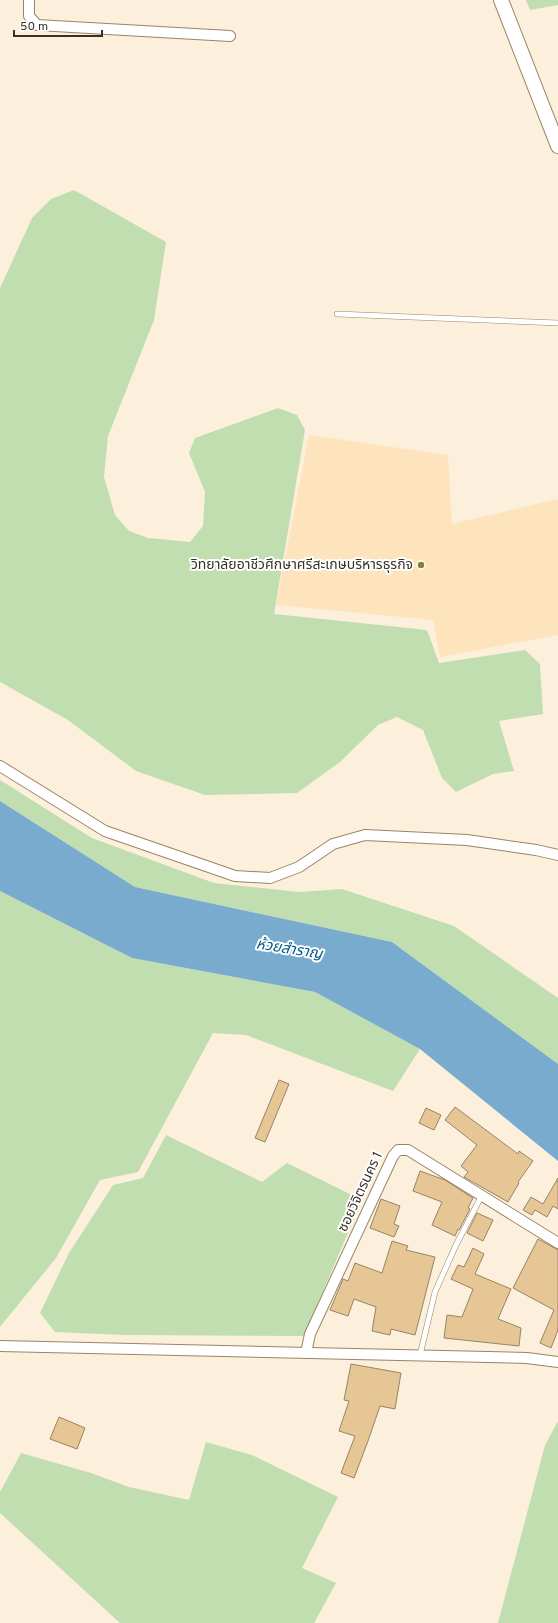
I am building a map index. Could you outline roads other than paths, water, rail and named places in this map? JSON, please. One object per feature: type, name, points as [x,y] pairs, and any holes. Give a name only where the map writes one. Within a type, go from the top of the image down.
[{"type":"street","points":[[30,0],[29,16],[37,25],[230,36]]},
{"type":"street","points":[[501,0],[558,146]]},
{"type":"street","points":[[0,766],[104,830],[235,876],[270,878],[299,867],[333,844],[366,835],[467,840],[536,850],[558,855]]},
{"type":"street","name":"ซอยวิจิตรนคร 1","points":[[306,1353],[310,1334],[393,1156],[398,1150],[408,1150],[558,1243]]},
{"type":"street","points":[[0,1346],[527,1358],[558,1362]]},
{"type":"lane","points":[[337,314],[558,324]]},
{"type":"lane","points":[[420,1355],[435,1292],[456,1245],[482,1195]]},
{"type":"water","name":"ห้วยสำราญ","points":[[0,801],[135,887],[392,942],[558,1064],[558,1161],[420,1049],[315,992],[132,958],[0,891]]},
{"type":"place","name":"วิทยาลัยอาชีวศึกษาศรีสะเกษบริหารธุรกิจ","points":[[421,565]]}]
